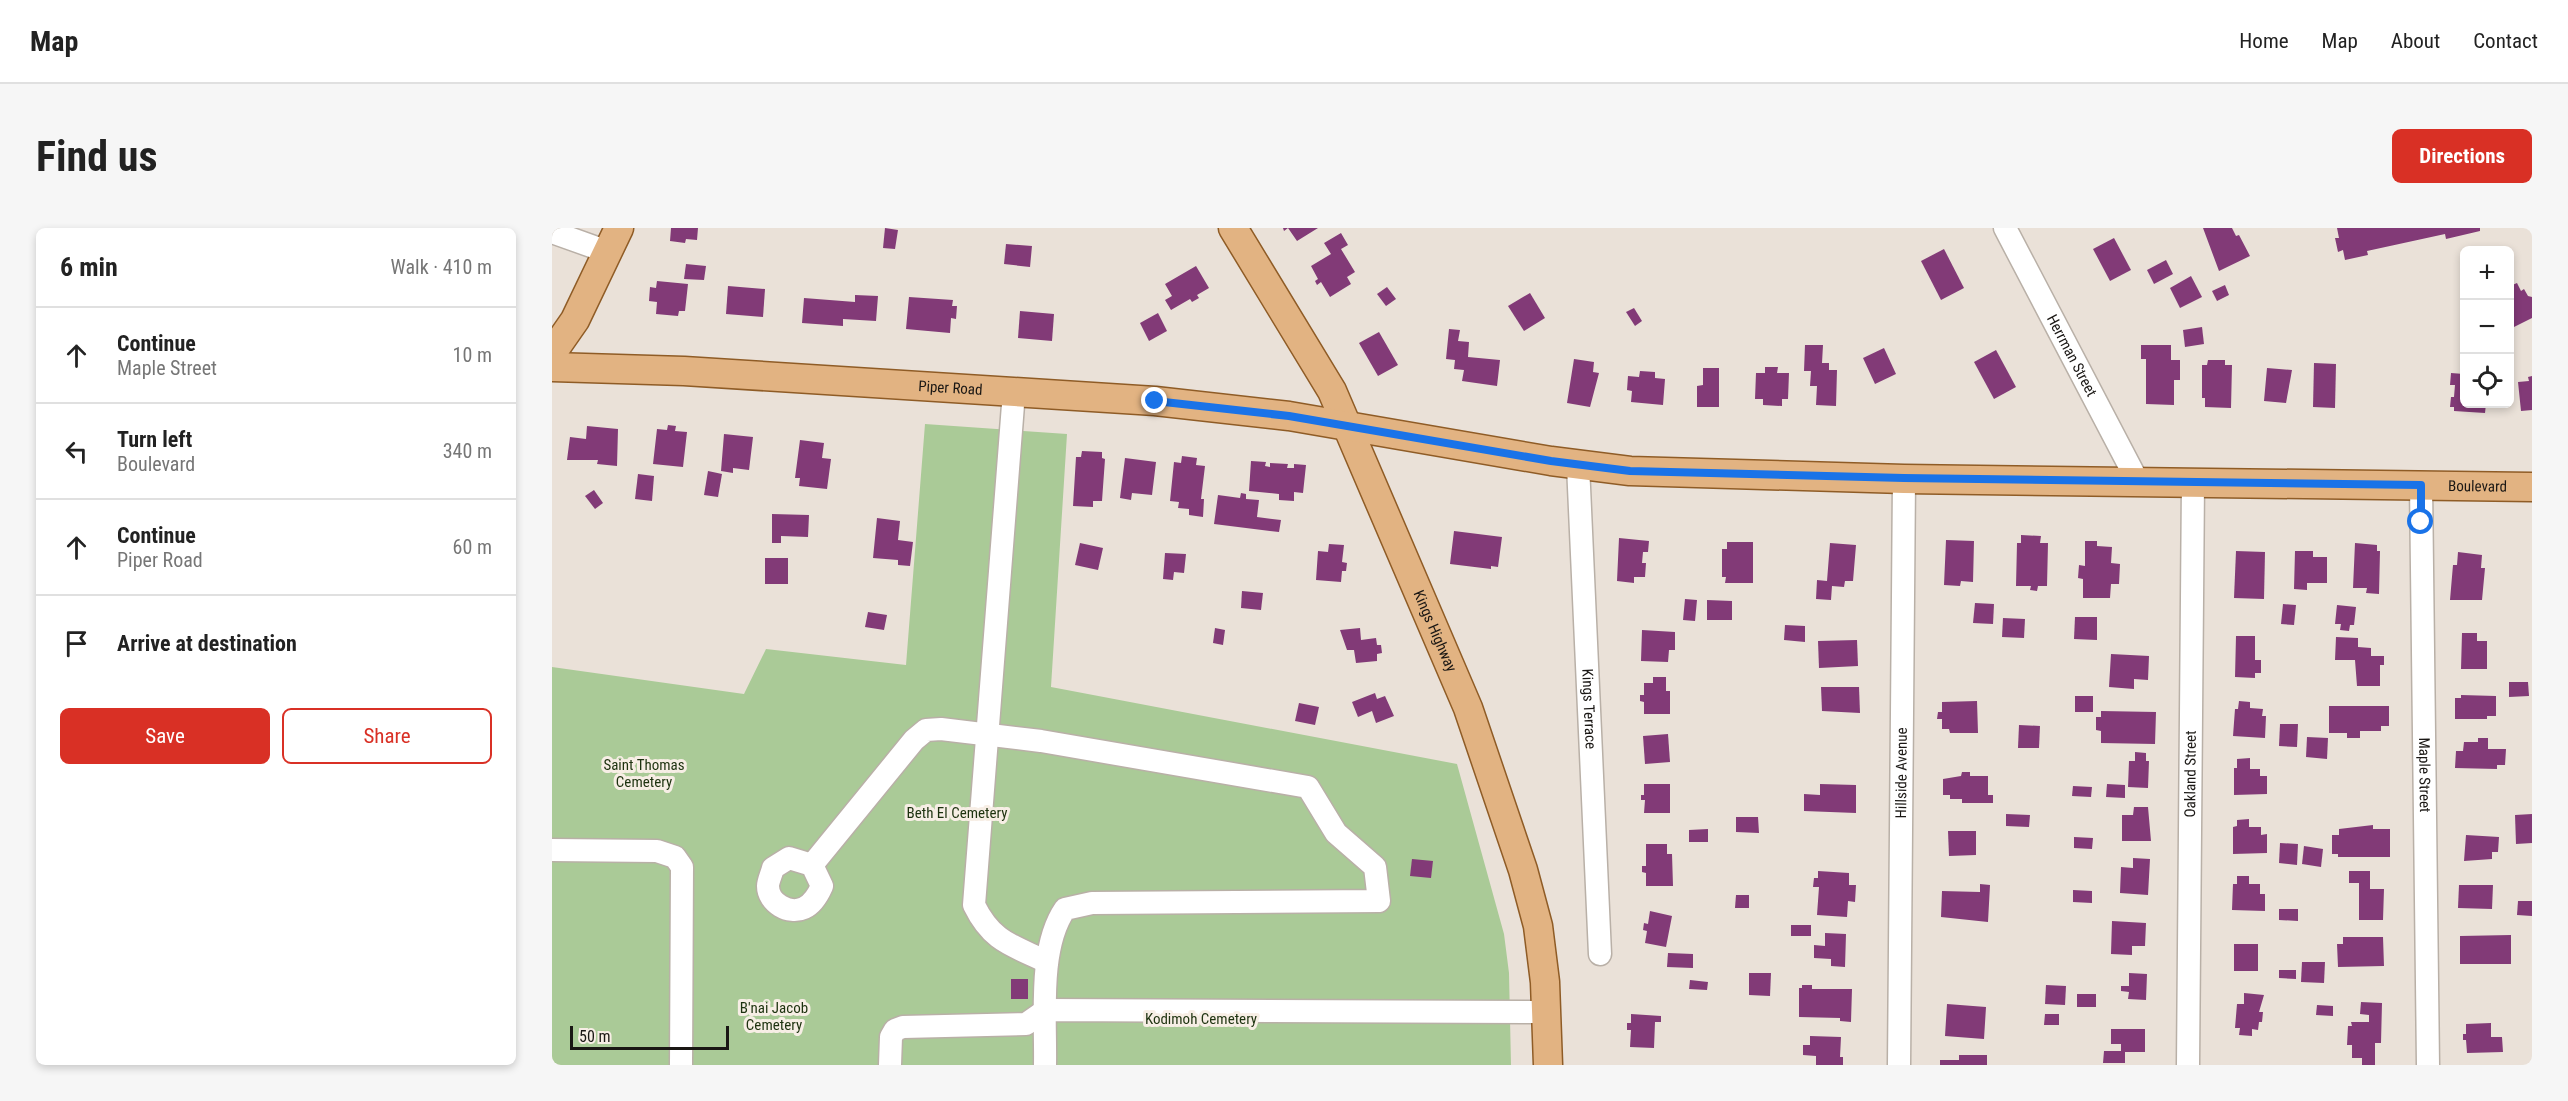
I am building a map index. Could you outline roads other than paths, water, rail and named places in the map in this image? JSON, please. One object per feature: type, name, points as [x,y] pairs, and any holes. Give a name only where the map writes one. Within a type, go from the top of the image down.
[{"type":"main road","name":"Kings Highway","points":[[1233,228],[1319,369],[1347,425],[1468,708],[1520,859],[1538,926],[1547,1012],[1548,1065]]},
{"type":"main road","points":[[552,353],[575,320],[614,240]]},
{"type":"main road","name":"Piper Road","points":[[552,367],[684,370],[1155,401],[1260,412],[1347,425]]},
{"type":"main road","name":"Boulevard","points":[[1347,425],[1578,465],[1677,473],[2532,487]]},
{"type":"street","name":"Herrman Street","points":[[2005,228],[2138,482]]},
{"type":"street","points":[[552,232],[614,240]]},
{"type":"street","points":[[1014,392],[1003,508],[989,734],[974,883],[974,905],[982,922],[996,937],[1047,962]]},
{"type":"street","name":"Kings Terrace","points":[[1578,465],[1600,954]]},
{"type":"street","name":"Hillside Avenue","points":[[1899,1065],[1904,478]]},
{"type":"street","name":"Oakland Street","points":[[2188,1065],[2193,482]]},
{"type":"street","name":"Maple Street","points":[[2421,485],[2428,1065]]},
{"type":"street","points":[[812,865],[914,740],[926,730],[989,734],[1308,787],[1335,833],[1375,867],[1379,901],[1092,903],[1065,909],[1055,923],[1047,962],[1045,1065]]},
{"type":"street","points":[[552,850],[657,851],[675,857],[682,867],[681,1065]]},
{"type":"street","points":[[890,1065],[891,1037],[895,1029],[903,1026],[1026,1024],[1046,1010],[1547,1012]]},
{"type":"park label","name":"Saint Thomas Cemetery","points":[[644,774]]},
{"type":"park label","name":"Beth El Cemetery","points":[[957,813]]},
{"type":"park label","name":"B'nai Jacob Cemetery","points":[[774,1016]]},
{"type":"park label","name":"Kodimoh Cemetery","points":[[1201,1019]]}]
